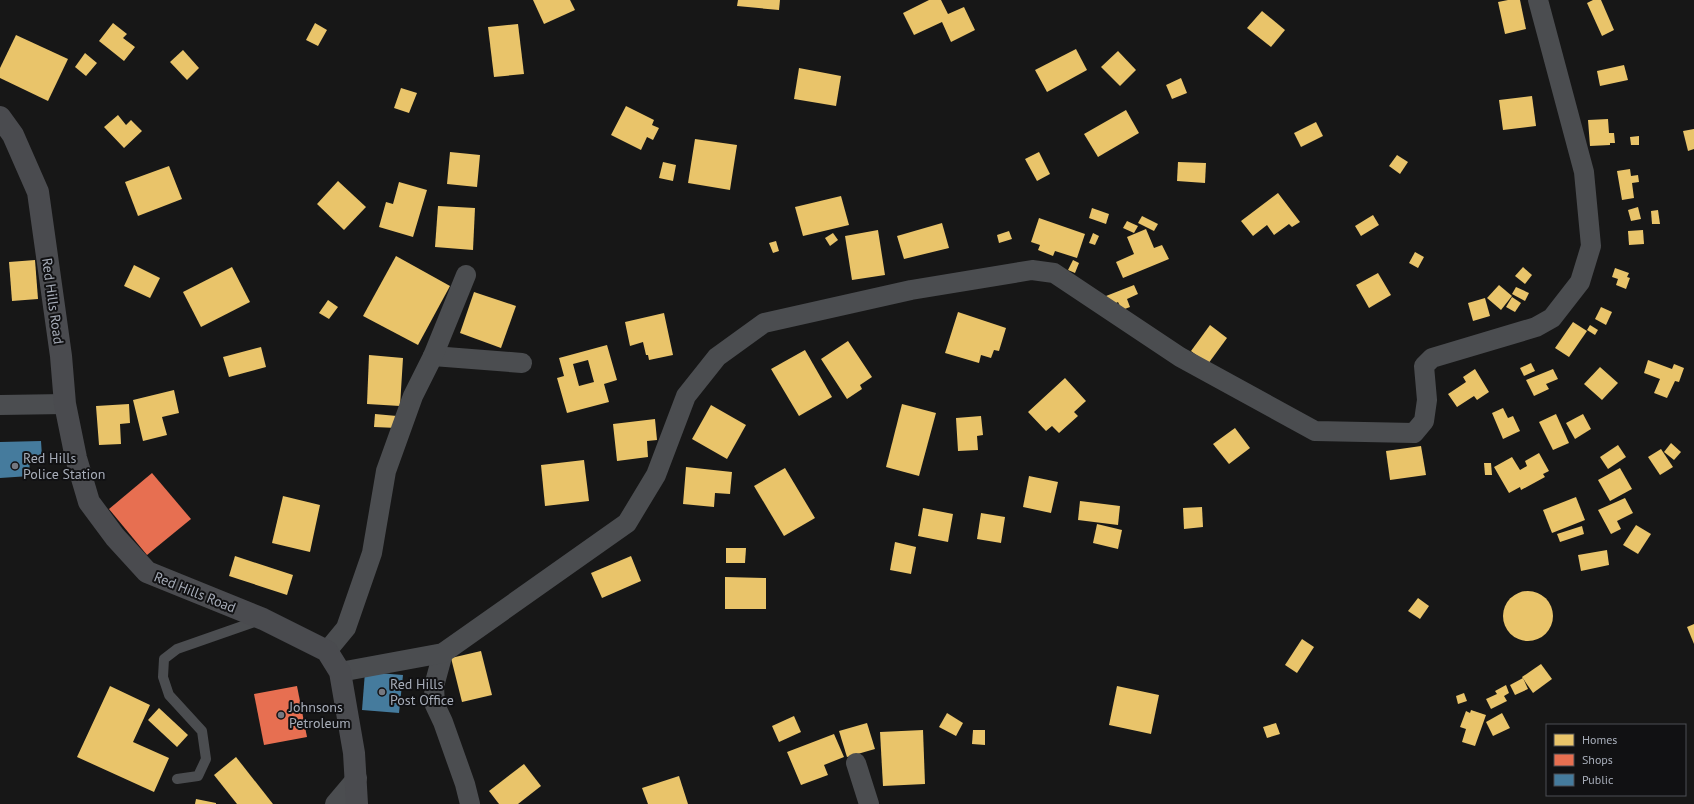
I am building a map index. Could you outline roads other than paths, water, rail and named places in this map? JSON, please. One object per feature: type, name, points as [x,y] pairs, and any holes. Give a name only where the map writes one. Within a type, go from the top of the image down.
[{"type":"main road","name":"Red Hills Road","points":[[0,117],[13,135],[38,192],[61,356],[65,404],[76,458],[88,502],[115,537],[147,572],[263,619],[327,651]]},
{"type":"main road","points":[[327,651],[340,672],[357,778],[357,804]]},
{"type":"street","points":[[340,672],[443,653],[627,523],[656,475],[686,396],[717,357],[764,323],[771,321],[911,290],[1032,270],[1039,271],[1054,274],[1180,358],[1315,430],[1414,433],[1424,421],[1427,400],[1424,366],[1432,358],[1536,327],[1552,318],[1580,282],[1591,246],[1584,172],[1538,0]]},
{"type":"street","points":[[327,651],[346,628],[372,554],[386,471],[413,396],[433,356],[466,275]]},
{"type":"street","points":[[433,356],[522,363]]},
{"type":"street","points":[[0,405],[65,404]]},
{"type":"street","points":[[443,653],[434,686],[435,705],[443,722],[470,804]]},
{"type":"street","points":[[856,763],[869,804]]},
{"type":"street","points":[[335,804],[357,778]]},
{"type":"lane","points":[[177,779],[198,776],[206,759],[202,731],[169,695],[163,677],[164,659],[177,648],[263,619]]},
{"type":"place","name":"Red Hills Police Station","points":[[15,466]]},
{"type":"place","name":"Red Hills Post Office","points":[[382,692]]},
{"type":"place","name":"Johnsons Petroleum","points":[[281,715]]}]
